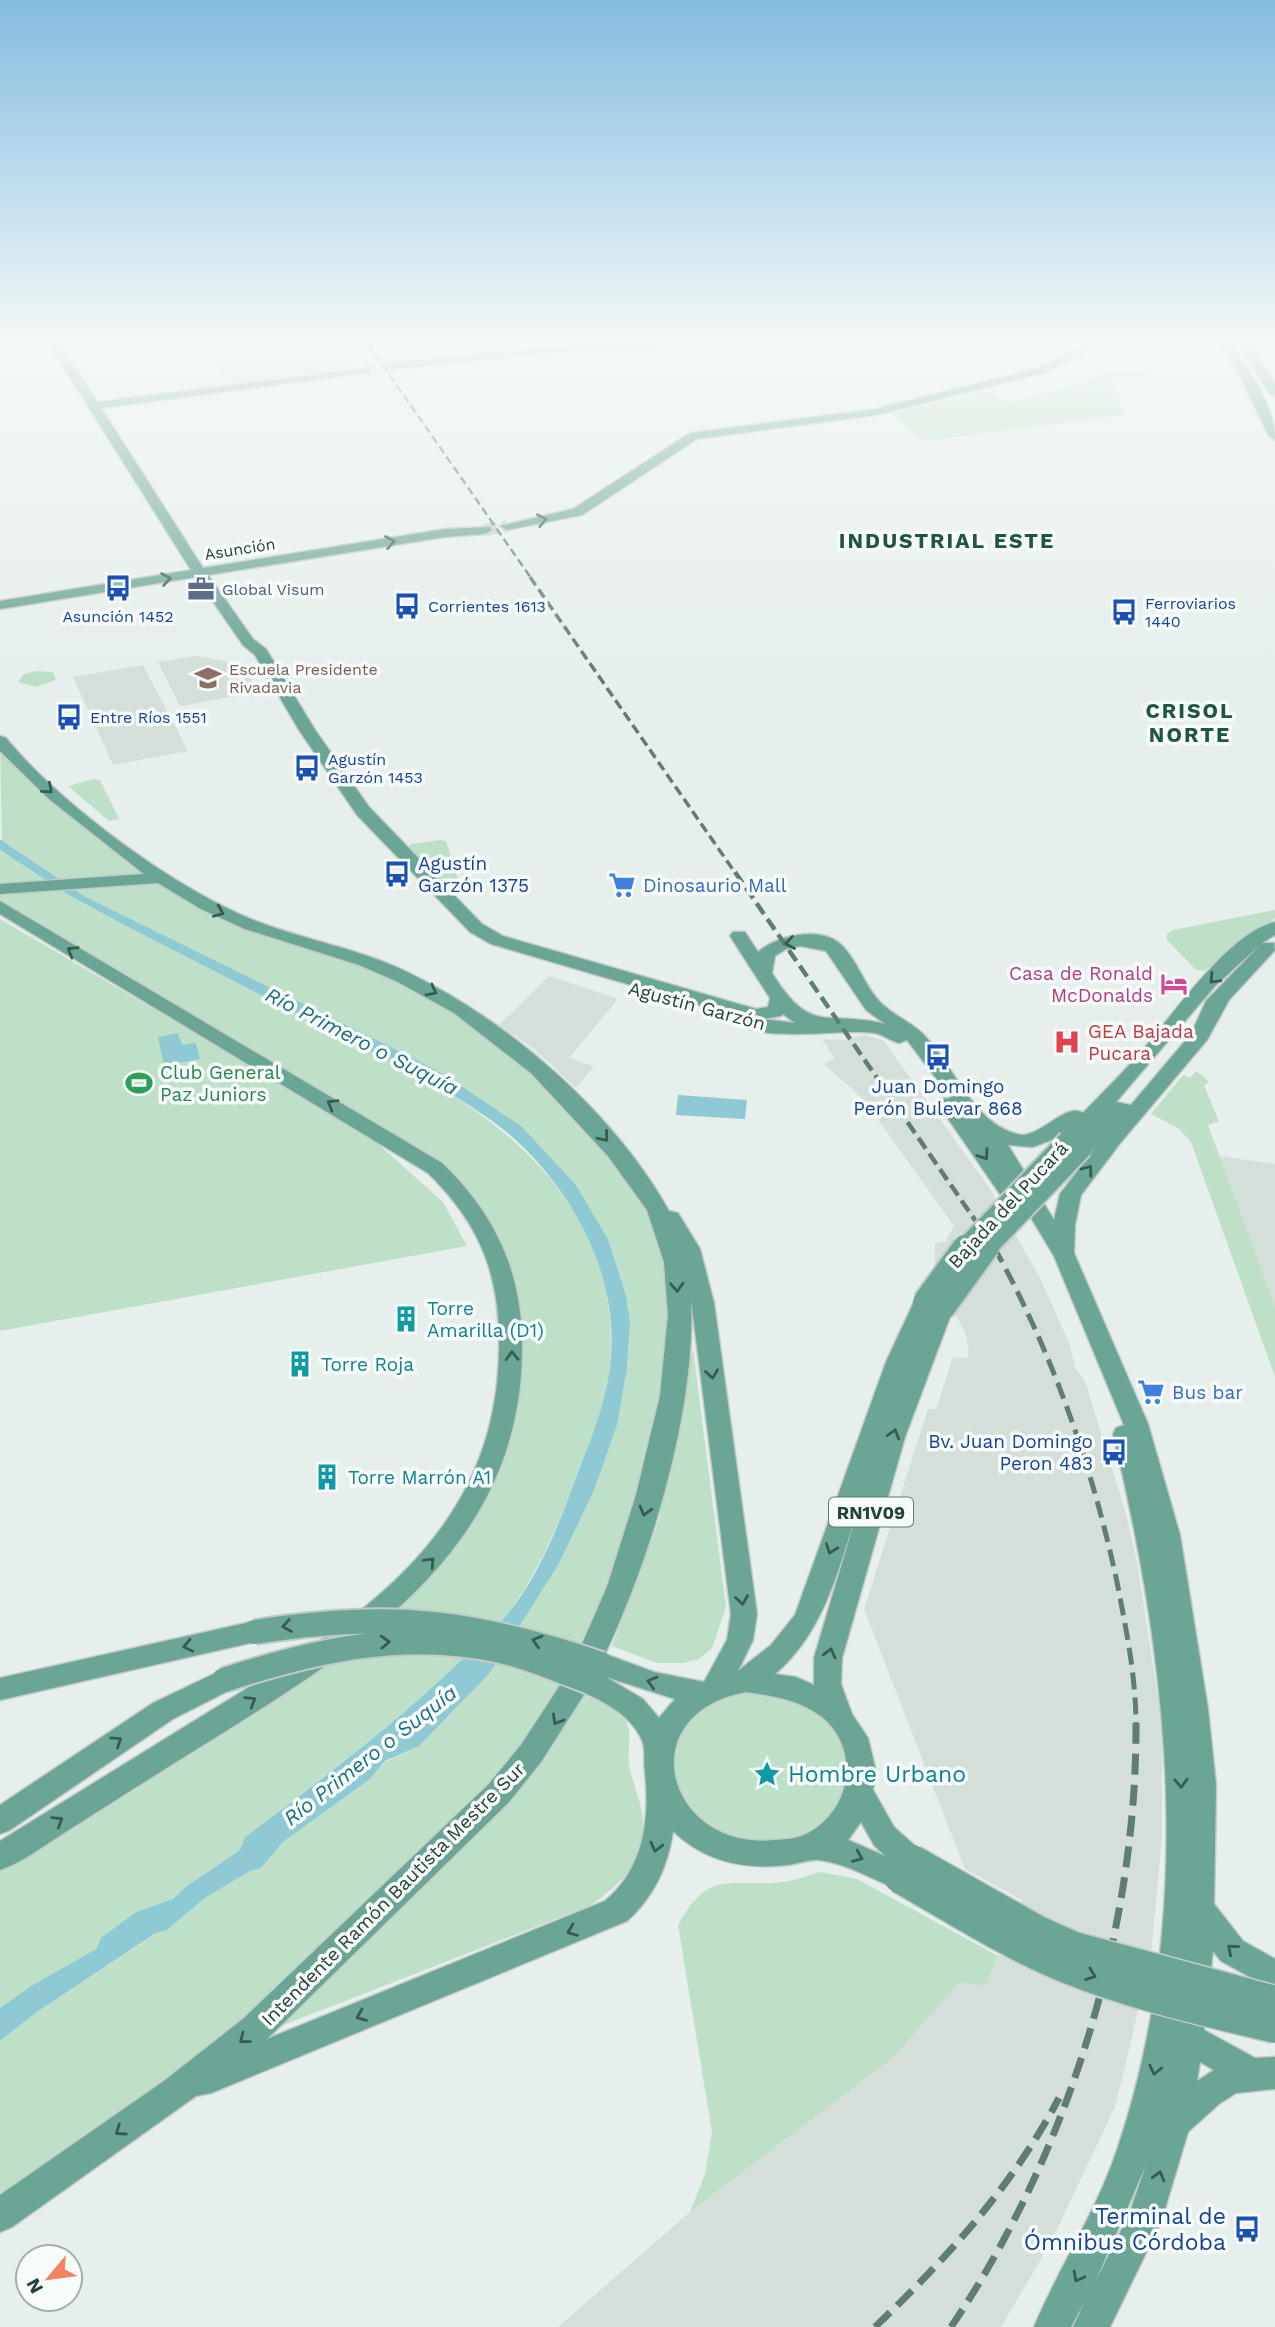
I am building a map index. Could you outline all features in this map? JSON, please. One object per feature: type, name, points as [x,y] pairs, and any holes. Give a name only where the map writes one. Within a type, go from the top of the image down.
[{"type":"main road","name":"Agustín Garzón","points":[[122,453],[248,642],[289,721],[323,775],[382,849],[471,940],[757,1024],[792,1030],[837,1026]]},
{"type":"main road","points":[[507,526],[577,512],[668,453]]},
{"type":"main road","name":"Asunción","points":[[0,605],[445,533],[485,530]]},
{"type":"main road","name":"Agustín Garzón","points":[[248,642],[261,652],[307,730],[363,811],[483,933],[755,1016],[778,1010],[779,996]]},
{"type":"main road","name":"Intendente Ramón Bautista Mestre Sur","points":[[0,741],[27,771],[155,878],[215,910],[369,962],[421,986],[464,1011],[521,1052],[558,1086],[638,1178],[668,1236],[675,1263],[678,1332],[675,1384],[633,1553],[585,1671],[552,1728],[499,1793],[254,2030],[176,2092],[0,2215]]},
{"type":"main road","points":[[0,889],[155,878]]},
{"type":"main road","points":[[0,906],[435,1168],[478,1214],[499,1256],[510,1310],[513,1357],[508,1413],[491,1465],[460,1525],[419,1574],[351,1634],[315,1660],[0,1857]]},
{"type":"main road","name":"Bajada del Pucará","points":[[746,1681],[783,1653],[795,1640],[807,1618],[898,1362],[934,1306],[1075,1144],[1192,1002],[1246,947],[1275,928]]},
{"type":"main road","points":[[739,936],[779,996]]},
{"type":"main road","points":[[764,971],[766,954],[781,944],[814,941],[833,947],[873,1006],[916,1038],[1020,1177],[1029,1208],[1080,1316],[1124,1430],[1142,1497],[1162,1606],[1180,1733],[1182,1804],[1175,1942],[1174,2123],[1144,2222],[1091,2327]]},
{"type":"main road","name":"Bajada del Pucará","points":[[1075,1144],[1221,996],[1247,966],[1275,942]]},
{"type":"main road","name":"Agustín Garzón","points":[[779,996],[801,1018],[837,1026]]},
{"type":"main road","points":[[1065,1256],[1067,1206],[1077,1185],[1200,1036],[1221,996]]},
{"type":"main road","points":[[981,1124],[996,1134],[1017,1140],[1040,1141],[1049,1137],[1192,1002]]},
{"type":"main road","points":[[837,1026],[865,1017],[873,1006]]},
{"type":"main road","points":[[837,1026],[880,1028],[899,1038],[1065,1256],[1136,1424],[1167,1535],[1194,1709],[1202,1785],[1197,1974],[1127,2171],[1052,2327]]},
{"type":"main road","points":[[638,1178],[683,1238],[703,1303],[744,1614],[740,1640],[711,1690],[676,1716],[660,1748]]},
{"type":"main road","points":[[1029,1208],[1067,1206]]},
{"type":"main road","name":"Bajada del Pucará","points":[[841,1717],[827,1684],[828,1658],[934,1306]]},
{"type":"main road","points":[[0,1689],[255,1632],[344,1620],[438,1621],[513,1634],[596,1674],[636,1707],[654,1732],[660,1748],[659,1775],[663,1789],[684,1823],[706,1840],[731,1852],[782,1855],[813,1846],[826,1839],[848,1819],[860,1794],[861,1754],[841,1717],[819,1698],[792,1686],[746,1681],[711,1690],[596,1674],[497,1650],[435,1641],[400,1641],[307,1654],[224,1680],[163,1711],[0,1821]]},
{"type":"main road","points":[[176,2092],[616,1911],[632,1900],[647,1876],[656,1848],[663,1789]]},
{"type":"main road","points":[[860,1794],[874,1823],[906,1869],[1019,1944],[1067,1967],[1143,1992],[1275,2027]]},
{"type":"main road","points":[[813,1846],[906,1869],[1074,1948],[1275,2003]]},
{"type":"main road","points":[[1200,1910],[1232,1951],[1275,1976]]},
{"type":"main road","points":[[1176,2028],[1262,2072]]},
{"type":"main road","points":[[1174,2123],[1206,2092],[1229,2078],[1262,2072]]},
{"type":"shaded area","name":"Escuela Presidente Rivadavia","points":[[196,656],[241,664],[258,692],[180,706],[158,662]]},
{"type":"shaded area","points":[[143,665],[188,751],[113,765],[73,677]]},
{"type":"shaded area","points":[[549,976],[618,999],[569,1058],[594,1066],[576,1088],[533,1048],[499,1025]]},
{"type":"shaded area","points":[[864,1035],[883,1040],[990,1189],[1040,1278],[1070,1345],[1075,1368],[1085,1381],[1126,1514],[1137,1562],[1159,1705],[1162,1837],[1151,1954],[1125,2067],[1115,2107],[1050,2244],[1001,2327],[558,2327],[690,2212],[894,2057],[959,1981],[985,1986],[1022,1900],[965,1869],[864,1609],[928,1409],[936,1409],[953,1357],[967,1358],[969,1352],[966,1335],[935,1271],[935,1243],[945,1242],[954,1226],[859,1095],[824,1064],[835,1059],[822,1039],[845,1040]]},
{"type":"shaded area","points":[[1219,1156],[1275,1164],[1275,1306]]},
{"type":"green space","points":[[36,671],[53,672],[56,680],[36,687],[18,682],[24,674]]},
{"type":"green space","points":[[0,741],[27,771],[198,902],[369,962],[488,1027],[638,1178],[677,1282],[646,1511],[553,1728],[254,2030],[0,2215],[0,2041],[37,2012],[157,1933],[167,1930],[205,1898],[250,1871],[261,1868],[283,1842],[370,1779],[385,1762],[419,1746],[489,1674],[595,1488],[617,1425],[627,1369],[630,1321],[626,1295],[608,1239],[576,1185],[443,1074],[86,897],[2,840]]},
{"type":"green space","points":[[100,780],[119,819],[109,821],[68,786]]},
{"type":"green space","points":[[446,841],[460,886],[449,888],[407,848],[411,844]]},
{"type":"green space","points":[[0,850],[67,894],[126,926],[437,1085],[514,1141],[545,1173],[572,1207],[592,1245],[605,1286],[611,1332],[608,1382],[591,1439],[541,1561],[496,1627],[398,1717],[245,1837],[240,1850],[187,1886],[180,1895],[166,1903],[136,1912],[98,1943],[96,1949],[31,1986],[0,2008],[0,1857],[419,1574],[503,1436],[499,1256],[451,1182],[0,906]]},
{"type":"green space","points":[[1275,910],[1275,918],[1204,971],[1196,970],[1167,940],[1167,934],[1173,930]]},
{"type":"green space","name":"Club General Paz Juniors","points":[[0,919],[366,1133],[443,1202],[467,1246],[0,1331]]},
{"type":"green space","points":[[1196,1071],[1209,1081],[1204,1086],[1219,1121],[1208,1125],[1275,1306],[1275,1377],[1191,1142],[1178,1128],[1151,1114],[1183,1075],[1190,1078]]},
{"type":"green space","points":[[693,1349],[726,1607],[712,1648],[699,1659],[683,1663],[657,1663],[612,1646],[659,1520]]},
{"type":"green space","points":[[748,1690],[785,1694],[806,1704],[832,1728],[842,1743],[848,1776],[844,1793],[834,1810],[817,1826],[797,1836],[775,1841],[753,1841],[731,1836],[711,1826],[694,1812],[672,1776],[674,1747],[688,1717],[709,1702]]},
{"type":"green space","points":[[581,1694],[612,1708],[623,1716],[628,1726],[629,1764],[642,1814],[643,1835],[635,1860],[620,1881],[589,1906],[276,2028],[519,1788],[565,1725]]},
{"type":"green space","points":[[820,1872],[857,1879],[998,1956],[985,1986],[959,1982],[894,2057],[690,2212],[705,2174],[712,2132],[678,1925],[689,1907],[711,1887],[735,1883],[784,1882]]},
{"type":"water","name":"Río Primero o Suquía","points":[[0,839],[86,897],[409,1056],[443,1074],[522,1127],[576,1185],[608,1239],[626,1295],[630,1321],[627,1369],[617,1425],[595,1488],[558,1565],[489,1674],[419,1746],[385,1761],[370,1779],[283,1842],[261,1868],[250,1871],[205,1898],[167,1930],[156,1933],[37,2012],[0,2041],[0,2008],[31,1986],[96,1949],[101,1938],[136,1912],[173,1899],[187,1886],[240,1850],[245,1837],[400,1715],[473,1650],[502,1620],[531,1580],[556,1529],[601,1408],[611,1351],[605,1285],[580,1223],[563,1194],[542,1167],[510,1135],[437,1085],[67,894],[0,850]]},
{"type":"water","points":[[178,1033],[182,1045],[196,1043],[200,1059],[164,1066],[158,1037]]},
{"type":"water","points":[[678,1095],[747,1100],[745,1119],[676,1115]]},
{"type":"tunnel","points":[[485,530],[507,526]]},
{"type":"railway","points":[[444,453],[531,578]]},
{"type":"railway","points":[[530,577],[736,874]]},
{"type":"railway","points":[[735,872],[995,1249]]},
{"type":"railway","points":[[994,1247],[1052,1368],[1095,1495],[1107,1538],[1127,1635],[1136,1724]]},
{"type":"railway","points":[[951,2327],[993,2260],[1029,2189],[1061,2115],[1088,2038],[1109,1960],[1124,1881],[1133,1802],[1136,1724]]},
{"type":"railway","points":[[875,2327],[928,2275],[976,2220],[1021,2162],[1059,2098]]},
{"type":"place","name":"Asunción 1452","points":[[118,588]]},
{"type":"place","name":"Global Visum","points":[[201,589]]},
{"type":"place","name":"Corrientes 1613","points":[[407,606]]},
{"type":"place","name":"Ferroviarios 1440","points":[[1124,612]]},
{"type":"place","name":"Escuela Presidente Rivadavia","points":[[208,678]]},
{"type":"place","name":"Entre Ríos 1551","points":[[69,717]]},
{"type":"place","name":"Agustín Garzón 1453","points":[[307,768]]},
{"type":"place","name":"Agustín Garzón 1375","points":[[397,874]]},
{"type":"place","name":"Dinosaurio Mall","points":[[622,885]]},
{"type":"place","name":"Casa de Ronald McDonalds","points":[[1174,984]]},
{"type":"place","name":"GEA Bajada Pucara","points":[[1067,1042]]},
{"type":"place","name":"Juan Domingo Perón Bulevar 868","points":[[938,1057]]},
{"type":"place","name":"Club General Paz Juniors","points":[[139,1083]]},
{"type":"place","name":"Torre Amarilla (D1)","points":[[406,1319]]},
{"type":"place","name":"Torre Roja","points":[[300,1364]]},
{"type":"place","name":"Bus bar","points":[[1151,1392]]},
{"type":"place","name":"Bv. Juan Domingo Peron 483","points":[[1114,1452]]},
{"type":"place","name":"Torre Marrón A1","points":[[327,1477]]},
{"type":"place","name":"Hombre Urbano","points":[[767,1774]]},
{"type":"place","name":"Terminal de Ómnibus Córdoba","points":[[1247,2229]]},
{"type":"district","name":"INDUSTRIAL ESTE","points":[[947,540]]},
{"type":"district","name":"CRISOL NORTE","points":[[1190,722]]}]
